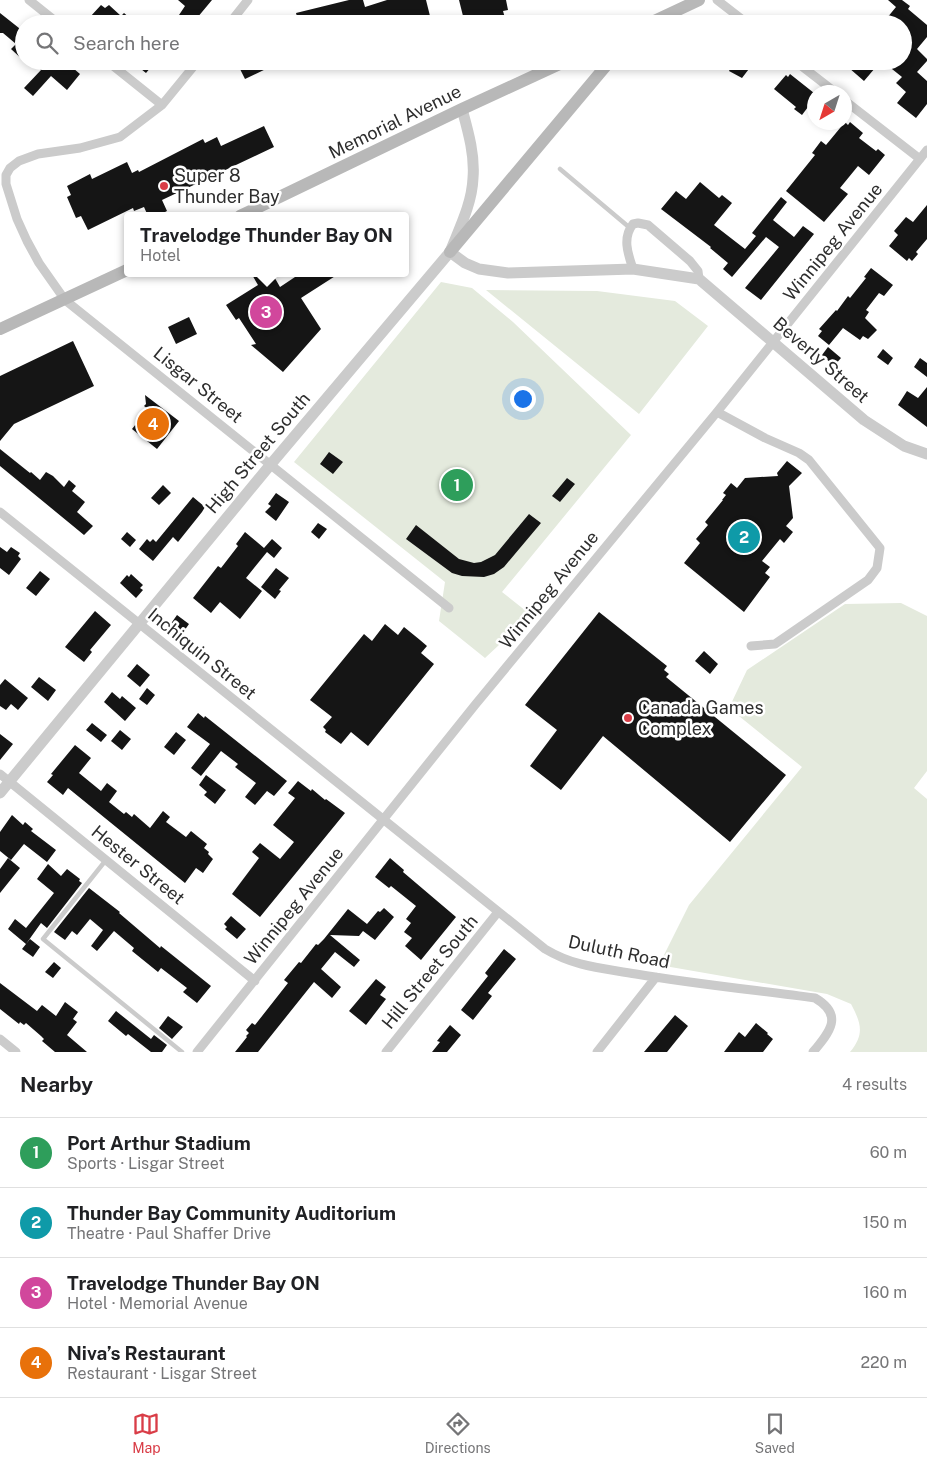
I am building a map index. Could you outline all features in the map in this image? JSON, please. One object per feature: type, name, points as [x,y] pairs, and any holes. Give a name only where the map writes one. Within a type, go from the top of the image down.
[{"type":"main road","points":[[667,15],[699,0]]},
{"type":"main road","name":"Memorial Avenue","points":[[248,212],[546,70]]},
{"type":"main road","points":[[450,252],[602,70]]},
{"type":"main road","points":[[0,329],[124,271]]},
{"type":"street","points":[[29,0],[48,15]]},
{"type":"street","points":[[236,15],[248,0]]},
{"type":"street","points":[[718,0],[737,15]]},
{"type":"street","points":[[118,70],[162,105],[191,70]]},
{"type":"street","points":[[807,70],[826,85]]},
{"type":"street","name":"Lisgar Street","points":[[162,105],[120,136],[80,148],[38,154],[19,161],[10,168],[6,175],[6,184],[17,218],[39,263],[65,300],[449,608]]},
{"type":"street","points":[[852,106],[920,159]]},
{"type":"street","name":"High Street South","points":[[0,794],[138,624],[450,252],[465,214],[473,178],[470,140],[462,109]]},
{"type":"street","name":"Winnipeg Avenue","points":[[197,1052],[475,705],[717,412],[927,150]]},
{"type":"street","name":"Beverly Street","points":[[630,228],[633,224],[638,223],[648,225],[690,261],[698,271],[699,279],[864,420],[904,446],[927,454]]},
{"type":"street","points":[[630,228],[627,234],[627,248],[633,270]]},
{"type":"street","points":[[450,252],[465,263],[479,269],[508,272],[633,270],[699,279]]},
{"type":"street","points":[[717,412],[765,438],[799,452],[809,460],[880,548],[877,568],[868,580],[775,644],[751,646]]},
{"type":"street","name":"Inchiquin Street","points":[[0,512],[384,820]]},
{"type":"street","name":"Hester Street","points":[[0,774],[255,980]]},
{"type":"street","name":"Duluth Road","points":[[384,820],[545,949],[564,960],[656,978],[815,998],[824,1003],[831,1012],[832,1024],[826,1036],[813,1052]]},
{"type":"street","name":"Hill Street South","points":[[386,1052],[498,912]]},
{"type":"street","points":[[597,1052],[656,978]]},
{"type":"street","points":[[0,1039],[16,1052]]},
{"type":"lane","points":[[560,169],[630,228]]},
{"type":"lane","points":[[106,860],[43,939],[182,1052]]},
{"type":"shaded area","points":[[441,282],[472,288],[513,322],[631,435],[502,592],[531,615],[485,658],[439,621],[445,582],[294,462]]},
{"type":"shaded area","points":[[486,290],[597,291],[675,301],[708,326],[639,414]]},
{"type":"shaded area","points":[[901,603],[927,616],[927,771],[914,788],[927,799],[927,1052],[850,1052],[860,1034],[859,1023],[851,1004],[827,994],[659,965],[689,905],[802,767],[729,708],[747,670],[845,604]]},
{"type":"building","points":[[178,0],[212,0],[200,15],[179,15],[185,6]]},
{"type":"building","points":[[349,0],[363,0],[365,7],[387,0],[426,0],[430,15],[297,15],[296,13]]},
{"type":"building","points":[[459,0],[506,0],[508,10],[503,11],[504,15],[463,15]]},
{"type":"building","points":[[888,0],[902,0],[910,6],[908,9],[927,25],[927,37],[917,49],[927,61],[917,72],[927,81],[927,104],[916,118],[897,103],[906,92],[896,83],[902,77],[893,70],[912,70],[912,15],[889,15],[896,7]]},
{"type":"building","points":[[101,5],[105,8],[109,5],[120,15],[92,15]]},
{"type":"building","points":[[0,13],[15,25],[15,43],[3,33],[0,33]]},
{"type":"building","points":[[41,70],[75,70],[80,74],[67,90],[51,76],[33,96],[24,88]]},
{"type":"building","points":[[240,70],[264,70],[245,79]]},
{"type":"building","points":[[730,70],[748,70],[742,78]]},
{"type":"building","points":[[851,70],[873,70],[864,81]]},
{"type":"building","points":[[790,74],[807,87],[807,108],[802,115],[794,109],[796,107],[774,89],[786,75],[788,77]]},
{"type":"building","points":[[852,124],[863,133],[859,138],[876,151],[878,149],[885,155],[869,175],[858,166],[840,188],[848,194],[824,222],[786,191],[815,155],[812,153],[821,141],[826,145],[838,130],[852,130]]},
{"type":"building","points":[[264,126],[274,147],[162,200],[167,211],[165,212],[146,212],[144,207],[134,211],[133,208],[88,230],[81,216],[76,218],[67,197],[71,195],[67,186],[90,174],[92,179],[127,162],[132,173],[138,170],[139,172],[203,139],[205,143],[217,137],[221,146]]},
{"type":"building","points":[[700,182],[719,198],[722,195],[732,203],[714,225],[745,249],[756,236],[752,233],[781,197],[787,202],[773,220],[794,237],[803,226],[814,234],[761,300],[745,288],[779,247],[766,237],[732,277],[723,269],[728,263],[711,247],[661,209],[676,191],[686,199]]},
{"type":"building","points":[[927,205],[927,239],[916,252],[918,254],[912,261],[909,258],[907,261],[889,246],[898,235],[894,231],[906,217],[913,222]]},
{"type":"building","points":[[871,268],[893,285],[884,296],[879,293],[866,310],[869,312],[865,318],[877,330],[868,339],[863,336],[860,340],[843,328],[829,345],[818,336],[822,331],[819,329],[837,311],[848,296],[850,298],[866,278],[864,277]]},
{"type":"building","points":[[253,277],[274,277],[280,287],[295,277],[334,277],[301,298],[321,329],[283,372],[251,345],[256,344],[239,318],[236,320],[226,305],[258,285]]},
{"type":"building","points":[[189,317],[197,334],[176,344],[168,327]]},
{"type":"building","points":[[73,341],[94,386],[14,424],[0,441],[0,376]]},
{"type":"building","points":[[828,347],[841,358],[834,366],[822,355]]},
{"type":"building","points":[[883,349],[893,358],[888,365],[877,357]]},
{"type":"building","points":[[920,358],[927,363],[927,377],[914,367]]},
{"type":"building","points":[[927,387],[927,427],[898,405],[907,391],[918,398]]},
{"type":"building","points":[[145,395],[179,421],[157,449],[132,429],[148,409],[144,406],[146,404]]},
{"type":"building","points":[[0,449],[40,480],[46,472],[64,487],[69,480],[76,486],[72,491],[85,502],[77,512],[93,526],[84,535],[0,466]]},
{"type":"building","points":[[329,452],[343,462],[333,474],[320,464]]},
{"type":"building","points":[[787,461],[802,473],[789,486],[793,518],[786,526],[793,532],[784,543],[780,539],[762,561],[770,567],[765,573],[770,577],[744,612],[684,563],[700,543],[696,539],[708,525],[705,522],[723,500],[726,495],[723,493],[731,483],[737,488],[745,478],[778,476],[777,473]]},
{"type":"building","points":[[567,478],[575,484],[560,502],[552,496]]},
{"type":"building","points":[[163,485],[171,493],[159,505],[151,498]]},
{"type":"building","points":[[276,493],[289,502],[276,521],[265,512],[271,506],[268,504]]},
{"type":"building","points":[[193,497],[205,507],[202,512],[178,542],[173,537],[153,561],[139,549],[147,539],[150,542],[153,539],[156,542]]},
{"type":"building","points":[[529,514],[541,523],[504,567],[494,574],[484,577],[462,576],[452,573],[406,539],[416,525],[459,559],[474,563],[481,562],[495,555]]},
{"type":"building","points":[[318,523],[327,529],[319,539],[311,532]]},
{"type":"building","points":[[127,532],[136,540],[130,547],[121,539]]},
{"type":"building","points":[[245,532],[264,548],[272,539],[282,548],[274,558],[267,552],[246,578],[262,591],[240,619],[220,602],[211,613],[193,598],[218,566],[221,568],[238,546],[236,544]]},
{"type":"building","points":[[0,547],[7,552],[11,547],[20,553],[18,556],[21,559],[9,575],[0,568]]},
{"type":"building","points":[[276,568],[289,578],[279,590],[281,591],[275,599],[261,587]]},
{"type":"building","points":[[40,571],[50,579],[36,596],[26,588]]},
{"type":"building","points":[[131,574],[143,585],[140,588],[143,590],[136,598],[120,583],[127,575],[129,577]]},
{"type":"building","points":[[95,611],[111,625],[90,650],[92,652],[84,662],[65,647]]},
{"type":"building","name":"Canada Games Complex","points":[[599,612],[667,666],[664,670],[669,674],[666,677],[786,775],[730,842],[603,736],[561,790],[530,766],[557,730],[525,705]]},
{"type":"building","points":[[177,615],[189,624],[182,634],[170,625]]},
{"type":"building","points":[[385,624],[398,635],[404,627],[420,640],[427,646],[421,653],[434,664],[368,746],[351,732],[341,744],[325,732],[326,730],[323,727],[332,717],[310,700],[364,634],[372,641]]},
{"type":"building","points":[[704,651],[718,664],[710,674],[695,661]]},
{"type":"building","points":[[137,664],[150,675],[140,687],[127,676]]},
{"type":"building","points":[[39,677],[56,690],[48,701],[31,687]]},
{"type":"building","points":[[5,679],[28,698],[18,710],[11,704],[6,710],[0,706],[0,685]]},
{"type":"building","points":[[147,688],[155,695],[147,705],[139,699]]},
{"type":"building","points":[[112,692],[120,699],[122,696],[136,708],[125,721],[104,702]]},
{"type":"building","points":[[198,713],[204,718],[205,716],[287,781],[274,796],[267,791],[255,805],[245,797],[256,783],[235,767],[238,764],[221,751],[201,776],[191,768],[210,744],[187,727]]},
{"type":"building","points":[[92,723],[107,735],[101,742],[86,730]]},
{"type":"building","points":[[120,730],[131,739],[122,750],[111,741]]},
{"type":"building","points":[[176,732],[186,740],[174,755],[164,747]]},
{"type":"building","points":[[0,734],[13,744],[0,760]]},
{"type":"building","points":[[75,745],[91,758],[79,773],[101,791],[107,783],[117,791],[109,802],[124,814],[126,812],[132,817],[134,814],[150,828],[163,811],[170,817],[166,822],[186,837],[191,831],[207,844],[204,848],[213,859],[203,873],[196,868],[185,883],[68,788],[63,795],[47,782],[53,775],[51,774]]},
{"type":"building","points":[[206,775],[226,790],[215,804],[204,795],[207,792],[199,785]]},
{"type":"building","points":[[298,781],[345,813],[260,917],[232,894],[259,858],[252,852],[260,843],[280,859],[294,842],[273,825],[295,798],[288,793]]},
{"type":"building","points":[[12,815],[23,825],[25,822],[33,829],[31,831],[56,850],[47,862],[24,844],[11,860],[0,851],[0,832]]},
{"type":"building","points":[[8,858],[20,868],[0,893],[0,869]]},
{"type":"building","points":[[390,858],[404,870],[403,872],[456,917],[421,960],[405,946],[412,938],[404,932],[411,923],[406,919],[416,906],[391,886],[389,888],[375,877]]},
{"type":"building","points":[[48,864],[61,876],[67,869],[80,879],[79,881],[82,883],[47,928],[41,923],[26,944],[8,929],[15,919],[26,928],[54,893],[37,879]]},
{"type":"building","points":[[89,888],[120,912],[160,948],[161,946],[211,986],[197,1003],[183,992],[187,988],[161,968],[158,972],[132,951],[134,948],[114,931],[97,951],[91,946],[103,930],[90,919],[77,935],[72,931],[65,940],[54,932]]},
{"type":"building","points":[[384,908],[394,917],[375,940],[363,931],[359,936],[330,935],[360,960],[354,967],[335,952],[321,969],[341,987],[332,998],[314,982],[258,1052],[235,1052],[249,1033],[246,1030],[252,1023],[255,1025],[288,983],[284,980],[316,944],[318,945],[324,939],[348,909],[367,924],[378,911],[380,912]]},
{"type":"building","points":[[231,916],[246,929],[237,939],[225,929],[227,927],[224,924]]},
{"type":"building","points":[[30,939],[40,947],[33,957],[22,949]]},
{"type":"building","points":[[504,949],[516,959],[488,993],[492,996],[473,1020],[461,1010],[488,976],[485,973]]},
{"type":"building","points":[[54,962],[61,968],[53,978],[45,972]]},
{"type":"building","points":[[376,979],[386,987],[380,995],[386,999],[366,1025],[349,1011]]},
{"type":"building","points":[[0,983],[37,1011],[42,1005],[56,1016],[65,1002],[78,1012],[73,1019],[77,1022],[67,1035],[87,1052],[55,1052],[26,1023],[24,1025],[20,1022],[19,1024],[0,1009]]},
{"type":"building","points":[[116,1011],[151,1039],[154,1035],[167,1045],[162,1052],[151,1052],[128,1034],[126,1036],[108,1021]]},
{"type":"building","points":[[675,1015],[688,1026],[667,1052],[644,1052]]},
{"type":"building","points":[[168,1016],[183,1027],[172,1039],[159,1028]]},
{"type":"building","points":[[756,1023],[773,1039],[763,1052],[724,1052],[739,1032],[745,1037]]},
{"type":"building","points":[[450,1025],[461,1035],[447,1052],[432,1052],[440,1042],[437,1041]]},
{"type":"place","name":"Super 8 Thunder Bay","points":[[164,186]]},
{"type":"place","name":"Travelodge Thunder Bay ON","points":[[266,312]]},
{"type":"place","name":"Niva’s Restaurant","points":[[153,424]]},
{"type":"place","name":"Port Arthur Stadium","points":[[457,485]]},
{"type":"place","name":"Thunder Bay Community Auditorium","points":[[744,537]]},
{"type":"place","name":"Canada Games Complex","points":[[628,718]]}]
